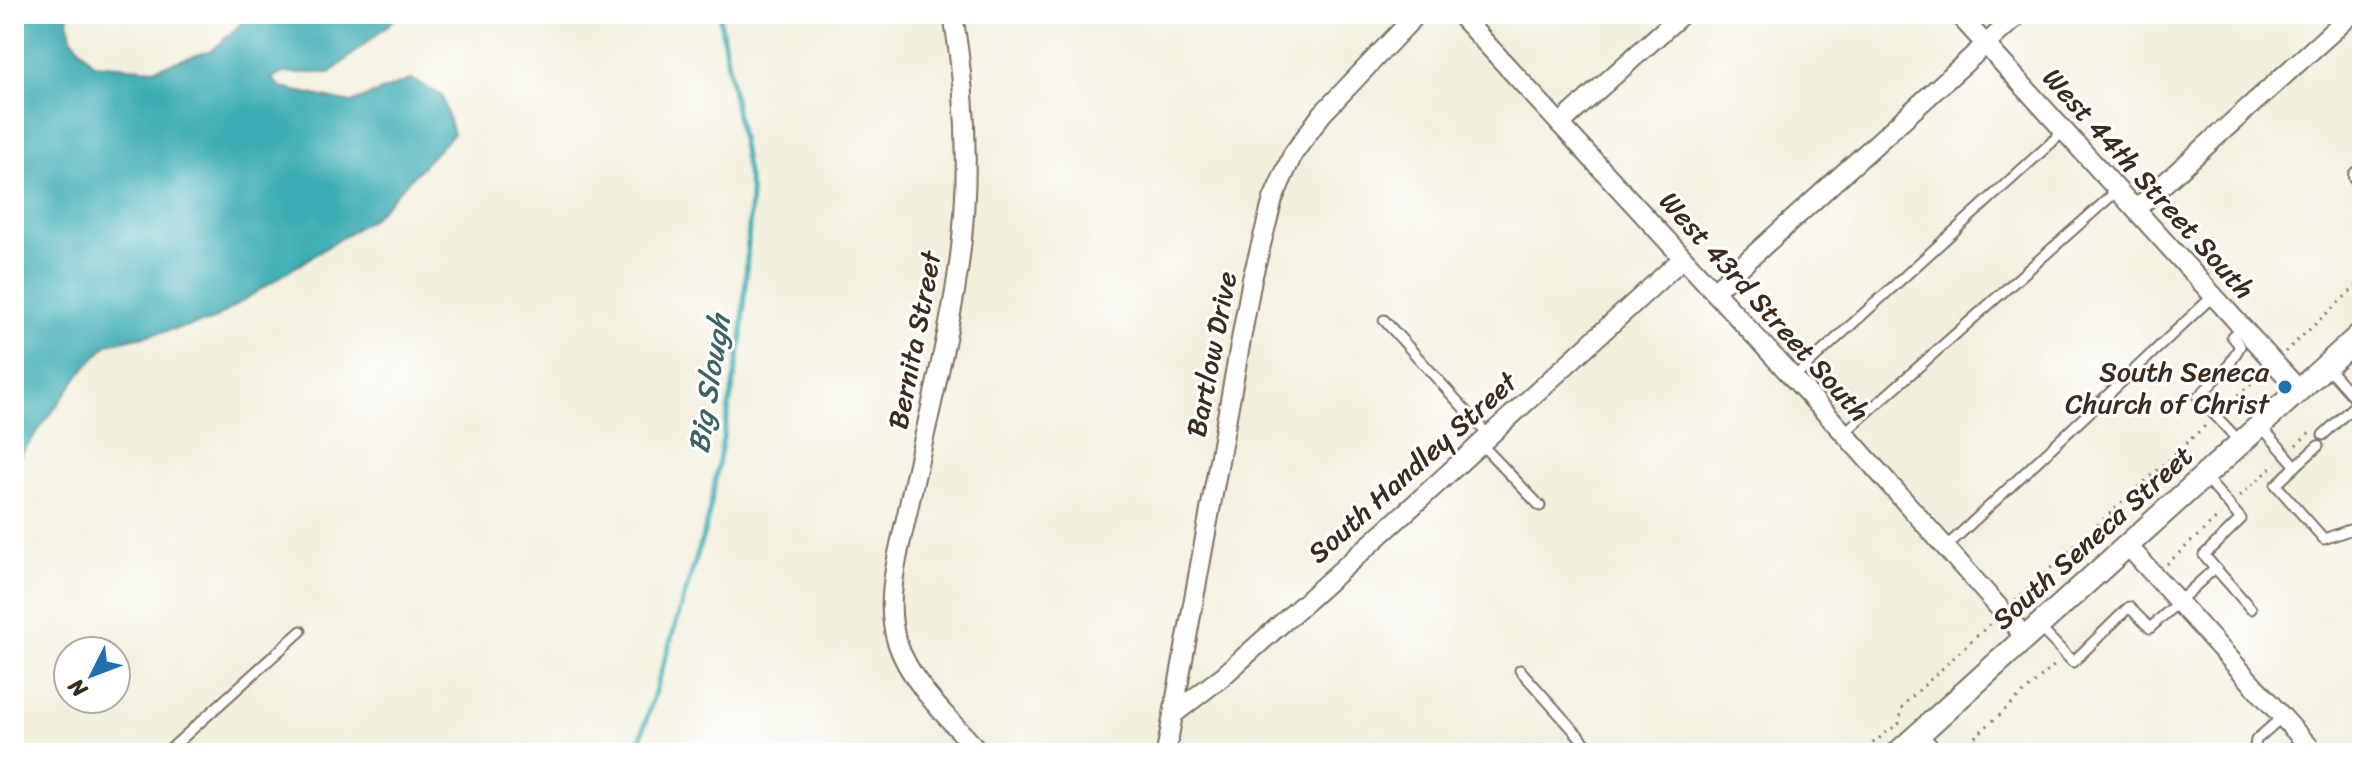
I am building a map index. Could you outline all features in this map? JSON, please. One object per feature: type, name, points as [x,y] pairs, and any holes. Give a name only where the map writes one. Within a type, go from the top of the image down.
[{"type":"street","name":"Bernita Street","points":[[953,14],[962,70],[967,204],[955,293],[892,596],[897,641],[910,672],[980,753]]},
{"type":"street","name":"Bartlow Drive","points":[[1166,753],[1250,290],[1273,199],[1293,154],[1322,114],[1417,14]]},
{"type":"street","name":"West 43rd Street South","points":[[1459,14],[2004,611],[2032,632]]},
{"type":"street","points":[[1560,124],[1682,14]]},
{"type":"street","name":"West 44th Street South","points":[[1958,14],[2299,390]]},
{"type":"street","points":[[1714,291],[2019,14]]},
{"type":"street","points":[[2136,209],[2352,14]]},
{"type":"street","name":"South Handley Street","points":[[1175,713],[1232,667],[1683,258]]},
{"type":"street","name":"South Seneca Street","points":[[1898,753],[2362,333]]},
{"type":"street","points":[[2128,546],[2315,753]]},
{"type":"street","points":[[1918,736],[1934,753]]},
{"type":"lane","points":[[1793,378],[2064,131]]},
{"type":"lane","points":[[1844,433],[2118,190]]},
{"type":"lane","points":[[1946,547],[2214,295]]},
{"type":"lane","points":[[1384,320],[1540,506]]},
{"type":"lane","points":[[2241,443],[2198,397],[2228,367],[2240,346],[2232,336],[2242,327]]},
{"type":"lane","points":[[2323,435],[2358,402],[2326,366]]},
{"type":"lane","points":[[2260,425],[2296,466]]},
{"type":"lane","points":[[2318,446],[2276,485],[2324,539],[2349,530]]},
{"type":"lane","points":[[2204,476],[2241,519],[2204,555],[2251,609]]},
{"type":"lane","points":[[2032,632],[2073,662],[2129,607],[2150,628],[2215,568]]},
{"type":"lane","points":[[166,753],[301,631]]},
{"type":"lane","points":[[1520,670],[1594,753]]},
{"type":"lane","points":[[2254,753],[2256,740],[2282,717]]},
{"type":"path","points":[[1860,753],[1899,723],[1903,705],[2362,281]]},
{"type":"water","points":[[14,14],[71,14],[67,15],[71,37],[93,64],[154,69],[214,49],[251,14],[401,14],[330,73],[284,73],[271,78],[282,88],[351,103],[412,79],[442,96],[453,134],[374,217],[211,321],[108,344],[80,374],[14,464]]},
{"type":"waterway","name":"Big Slough","points":[[636,753],[707,523],[742,338],[751,195],[719,14]]},
{"type":"place","name":"South Seneca Church of Christ","points":[[2285,387]]}]
